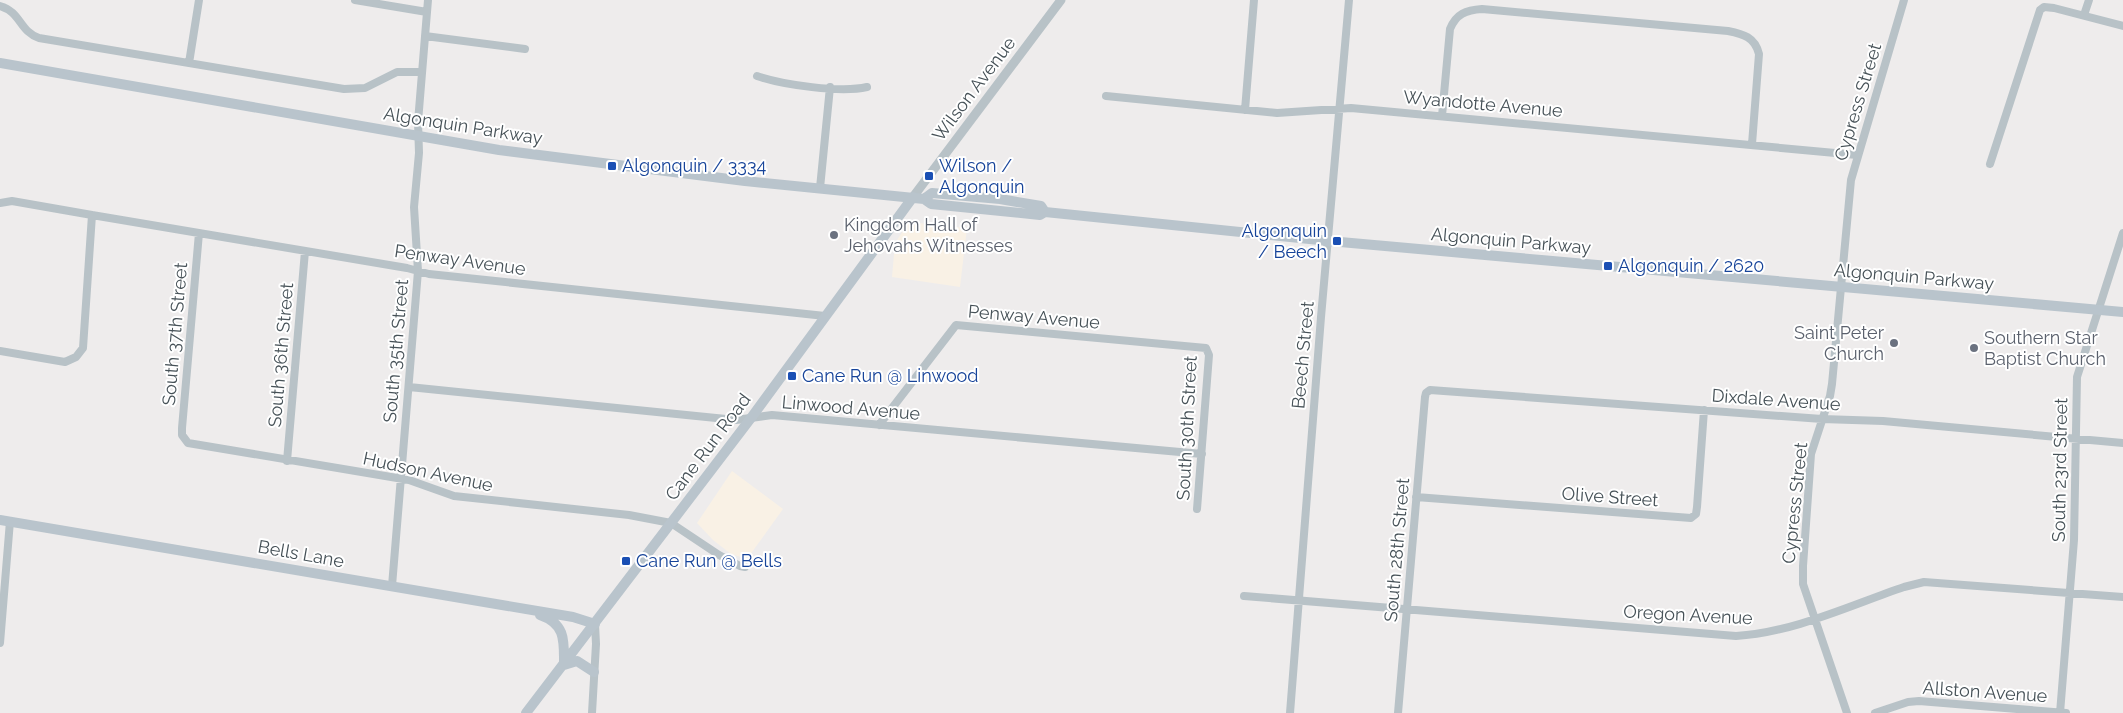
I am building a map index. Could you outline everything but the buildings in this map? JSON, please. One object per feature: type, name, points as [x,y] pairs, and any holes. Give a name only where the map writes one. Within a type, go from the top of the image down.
[{"type":"main road","name":"Algonquin Parkway","points":[[0,62],[499,150],[612,166],[924,198],[931,204],[1040,215],[1045,212],[1329,240],[2123,312]]},
{"type":"main road","name":"Cane Run Road","points":[[526,713],[751,418],[913,198]]},
{"type":"main road","name":"Bells Lane","points":[[5,521],[580,618],[595,624]]},
{"type":"main road","points":[[520,608],[550,618],[559,628],[564,639],[564,665],[577,662],[594,672]]},
{"type":"street","points":[[189,63],[199,0]]},
{"type":"street","points":[[355,0],[427,12]]},
{"type":"street","name":"South 35th Street","points":[[392,586],[418,271],[414,224],[418,179],[418,122],[428,0]]},
{"type":"street","name":"Wilson Avenue","points":[[913,198],[1061,0]]},
{"type":"street","points":[[1245,110],[1254,0]]},
{"type":"street","name":"Beech Street","points":[[1290,713],[1349,0]]},
{"type":"street","name":"Cypress Street","points":[[1847,713],[1804,584],[1803,566],[1811,454],[1832,384],[1849,187],[1904,0]]},
{"type":"street","points":[[2084,15],[2089,0]]},
{"type":"street","points":[[0,6],[12,10],[26,32],[39,38],[349,90],[365,88],[397,72],[422,72]]},
{"type":"street","points":[[1990,164],[2038,14],[2044,7],[2084,15],[2123,26]]},
{"type":"street","points":[[1442,116],[1448,44],[1452,24],[1457,17],[1469,10],[1501,11],[1728,31],[1745,35],[1755,44],[1759,54],[1752,144]]},
{"type":"street","points":[[425,36],[525,49]]},
{"type":"street","points":[[757,76],[778,82],[830,88],[868,87]]},
{"type":"street","points":[[820,188],[830,88]]},
{"type":"street","name":"Wyandotte Avenue","points":[[1106,96],[1283,113],[1351,108],[1857,155]]},
{"type":"street","name":"Penway Avenue","points":[[0,203],[12,201],[430,274],[825,316]]},
{"type":"street","points":[[0,351],[65,362],[76,357],[83,348],[92,215]]},
{"type":"street","name":"South 37th Street","points":[[183,438],[182,428],[199,233]]},
{"type":"street","name":"South 23rd Street","points":[[2060,713],[2075,526],[2077,377],[2123,236]]},
{"type":"street","name":"South 36th Street","points":[[287,460],[305,251]]},
{"type":"street","name":"Penway Avenue","points":[[879,425],[956,325],[1206,348]]},
{"type":"street","name":"South 30th Street","points":[[1197,510],[1209,355],[1209,350],[1206,348]]},
{"type":"street","name":"Linwood Avenue","points":[[409,387],[736,420],[772,415],[1202,454]]},
{"type":"street","name":"Dixdale Avenue","points":[[1428,391],[1433,389],[1451,390],[1822,419],[1883,421],[2123,443]]},
{"type":"street","name":"South 28th Street","points":[[1398,713],[1425,397],[1428,391]]},
{"type":"street","name":"Olive Street","points":[[1416,497],[1691,518],[1696,514],[1697,507],[1704,410]]},
{"type":"street","name":"Hudson Avenue","points":[[183,438],[188,443],[401,479],[454,496],[629,515],[671,523]]},
{"type":"street","points":[[0,643],[5,521]]},
{"type":"street","points":[[671,523],[719,555],[745,567]]},
{"type":"street","name":"Oregon Avenue","points":[[1244,596],[1736,636],[1769,632],[1924,582],[2123,597]]},
{"type":"street","points":[[592,713],[596,644],[595,624]]},
{"type":"street","name":"Allston Avenue","points":[[1875,713],[1908,702],[1918,701],[2066,713]]},
{"type":"shaded area","points":[[909,222],[967,228],[960,287],[892,277],[895,243]]},
{"type":"shaded area","points":[[732,471],[783,509],[747,559],[731,554],[713,540],[697,523]]},
{"type":"place","name":"Algonquin / 3334","points":[[612,166]]},
{"type":"place","name":"Wilson / Algonquin","points":[[929,176]]},
{"type":"place","name":"Kingdom Hall of Jehovahs Witnesses","points":[[834,235]]},
{"type":"place","name":"Algonquin / Beech","points":[[1337,241]]},
{"type":"place","name":"Algonquin / 2620","points":[[1608,266]]},
{"type":"place","name":"Saint Peter Church","points":[[1894,343]]},
{"type":"place","name":"Southern Star Baptist Church","points":[[1974,348]]},
{"type":"place","name":"Cane Run @ Linwood","points":[[792,376]]},
{"type":"place","name":"Cane Run @ Bells","points":[[626,561]]}]
